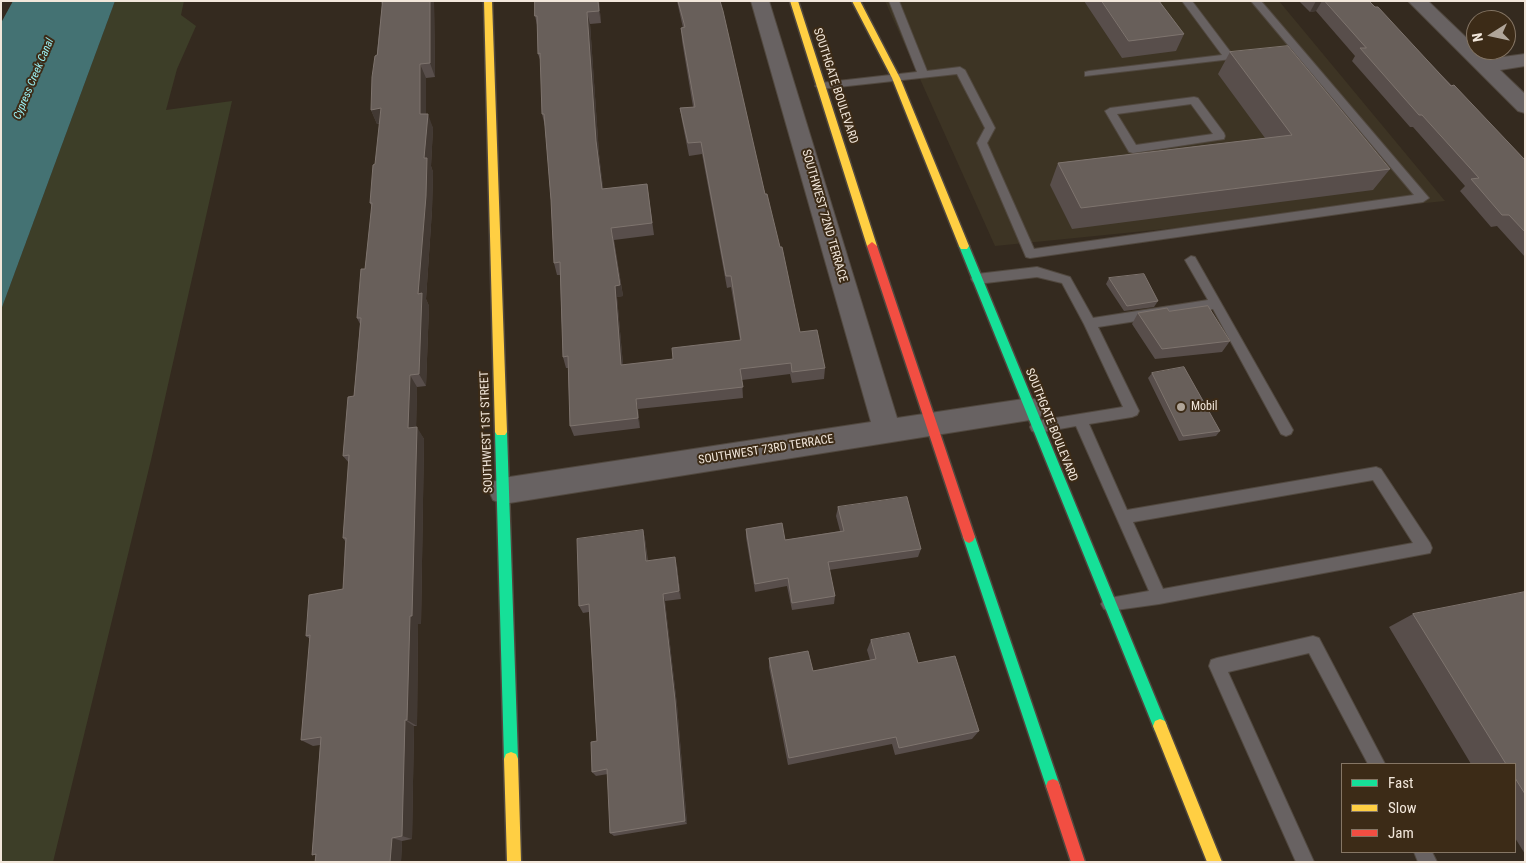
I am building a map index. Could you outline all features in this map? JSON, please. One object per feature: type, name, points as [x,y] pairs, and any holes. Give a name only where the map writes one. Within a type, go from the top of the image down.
[{"type":"main road","name":"SOUTHWEST 1ST STREET","points":[[488,1],[514,862]]},
{"type":"main road","name":"SOUTHGATE BOULEVARD","points":[[794,1],[820,86],[1078,862]]},
{"type":"main road","name":"SOUTHGATE BOULEVARD","points":[[856,1],[896,78],[1214,862]]},
{"type":"street","name":"SOUTHWEST 72ND TERRACE","points":[[760,1],[887,432]]},
{"type":"street","points":[[1417,1],[1525,106]]},
{"type":"street","points":[[1484,66],[1525,60]]},
{"type":"street","name":"SOUTHWEST 73RD TERRACE","points":[[503,491],[933,425],[1034,418]]},
{"type":"lane","points":[[894,1],[923,74]]},
{"type":"lane","points":[[1186,1],[1230,57]]},
{"type":"lane","points":[[1030,254],[1422,198],[1291,49],[1256,1]]},
{"type":"lane","points":[[1089,74],[1258,53]]},
{"type":"lane","points":[[820,86],[960,70],[990,128],[982,143],[1037,272]]},
{"type":"lane","points":[[1194,100],[1220,136],[1133,149],[1110,111],[1194,100]]},
{"type":"lane","points":[[1191,260],[1286,430]]},
{"type":"lane","points":[[977,279],[1037,272],[1066,280],[1090,323],[1132,411],[1080,420],[1034,418]]},
{"type":"lane","points":[[1090,323],[1216,304]]},
{"type":"lane","points":[[1080,420],[1159,597]]},
{"type":"lane","points":[[1110,604],[1159,597],[1425,548],[1376,473],[1122,517]]},
{"type":"lane","points":[[1305,862],[1217,666],[1313,644],[1376,763]]},
{"type":"shaded area","points":[[885,1],[1279,1],[1445,201],[995,246]]},
{"type":"green space","points":[[115,1],[184,1],[181,15],[196,26],[177,69],[166,110],[232,101],[151,460],[53,862],[1,862],[1,310]]},
{"type":"water","name":"Cypress Creek Canal","points":[[13,1],[115,1],[1,310],[1,23]]},
{"type":"building","points":[[383,1],[430,1],[430,63],[420,64],[420,114],[428,114],[424,158],[427,158],[426,196],[418,294],[422,293],[419,374],[410,375],[408,428],[417,427],[412,616],[410,616],[407,720],[405,720],[402,836],[392,838],[390,862],[315,862],[316,854],[312,855],[321,737],[301,740],[310,635],[306,636],[309,595],[343,589],[346,538],[343,538],[349,455],[343,456],[348,397],[354,396],[361,318],[357,318],[361,269],[365,269],[372,203],[370,203],[373,165],[375,164],[381,108],[371,110],[372,77],[375,56],[377,55]]},
{"type":"building","points":[[535,1],[598,1],[599,11],[587,12],[596,141],[602,189],[647,184],[652,223],[611,228],[620,285],[615,286],[621,365],[673,359],[672,348],[741,340],[731,276],[726,276],[701,142],[688,143],[680,108],[695,107],[681,28],[685,27],[678,1],[720,1],[765,194],[767,194],[780,247],[782,247],[800,332],[817,330],[825,368],[792,372],[791,363],[740,369],[743,387],[636,399],[638,418],[570,426],[568,356],[563,357],[560,262],[554,263],[551,200],[544,114],[542,114],[540,53],[538,54]]},
{"type":"building","points":[[1102,1],[1159,1],[1184,34],[1129,41]]},
{"type":"building","points":[[1325,1],[1369,1],[1375,7],[1378,7],[1451,86],[1454,85],[1525,160],[1525,232],[1509,215],[1502,215],[1471,179],[1479,178],[1422,115],[1419,115],[1360,48],[1366,48]]},
{"type":"building","points":[[1288,46],[1390,169],[1081,208],[1058,163],[1292,135],[1230,52]]},
{"type":"building","points":[[1144,274],[1158,301],[1127,306],[1109,278]]},
{"type":"building","points":[[1208,306],[1230,341],[1162,349],[1138,313],[1167,308],[1169,311]]},
{"type":"building","name":"Mobil","points":[[1184,367],[1220,431],[1183,436],[1152,373]]},
{"type":"building","points":[[907,497],[921,549],[828,562],[835,596],[792,603],[788,578],[755,584],[746,529],[782,523],[785,540],[844,531],[838,507]]},
{"type":"building","points":[[643,530],[646,561],[675,557],[679,591],[663,594],[675,700],[685,821],[610,833],[607,769],[592,772],[591,742],[597,741],[589,604],[579,606],[577,539]]},
{"type":"building","points":[[1525,592],[1525,794],[1516,780],[1516,763],[1505,763],[1413,614]]},
{"type":"building","points":[[909,633],[918,663],[955,656],[979,731],[899,748],[896,737],[789,758],[769,658],[808,651],[813,671],[876,659],[871,640]]},
{"type":"traffic: fast","points":[[964,246],[1160,726]]},
{"type":"traffic: fast","points":[[501,432],[511,759]]},
{"type":"traffic: fast","points":[[969,537],[1053,786]]},
{"type":"traffic: slow","points":[[488,1],[501,432]]},
{"type":"traffic: slow","points":[[794,1],[872,246]]},
{"type":"traffic: slow","points":[[856,1],[896,78],[964,246]]},
{"type":"traffic: slow","points":[[1160,726],[1215,862]]},
{"type":"traffic: slow","points":[[511,759],[514,862]]},
{"type":"traffic: jam","points":[[872,246],[969,537]]},
{"type":"traffic: jam","points":[[1053,786],[1078,862]]},
{"type":"place","name":"Mobil","points":[[1181,407]]}]
